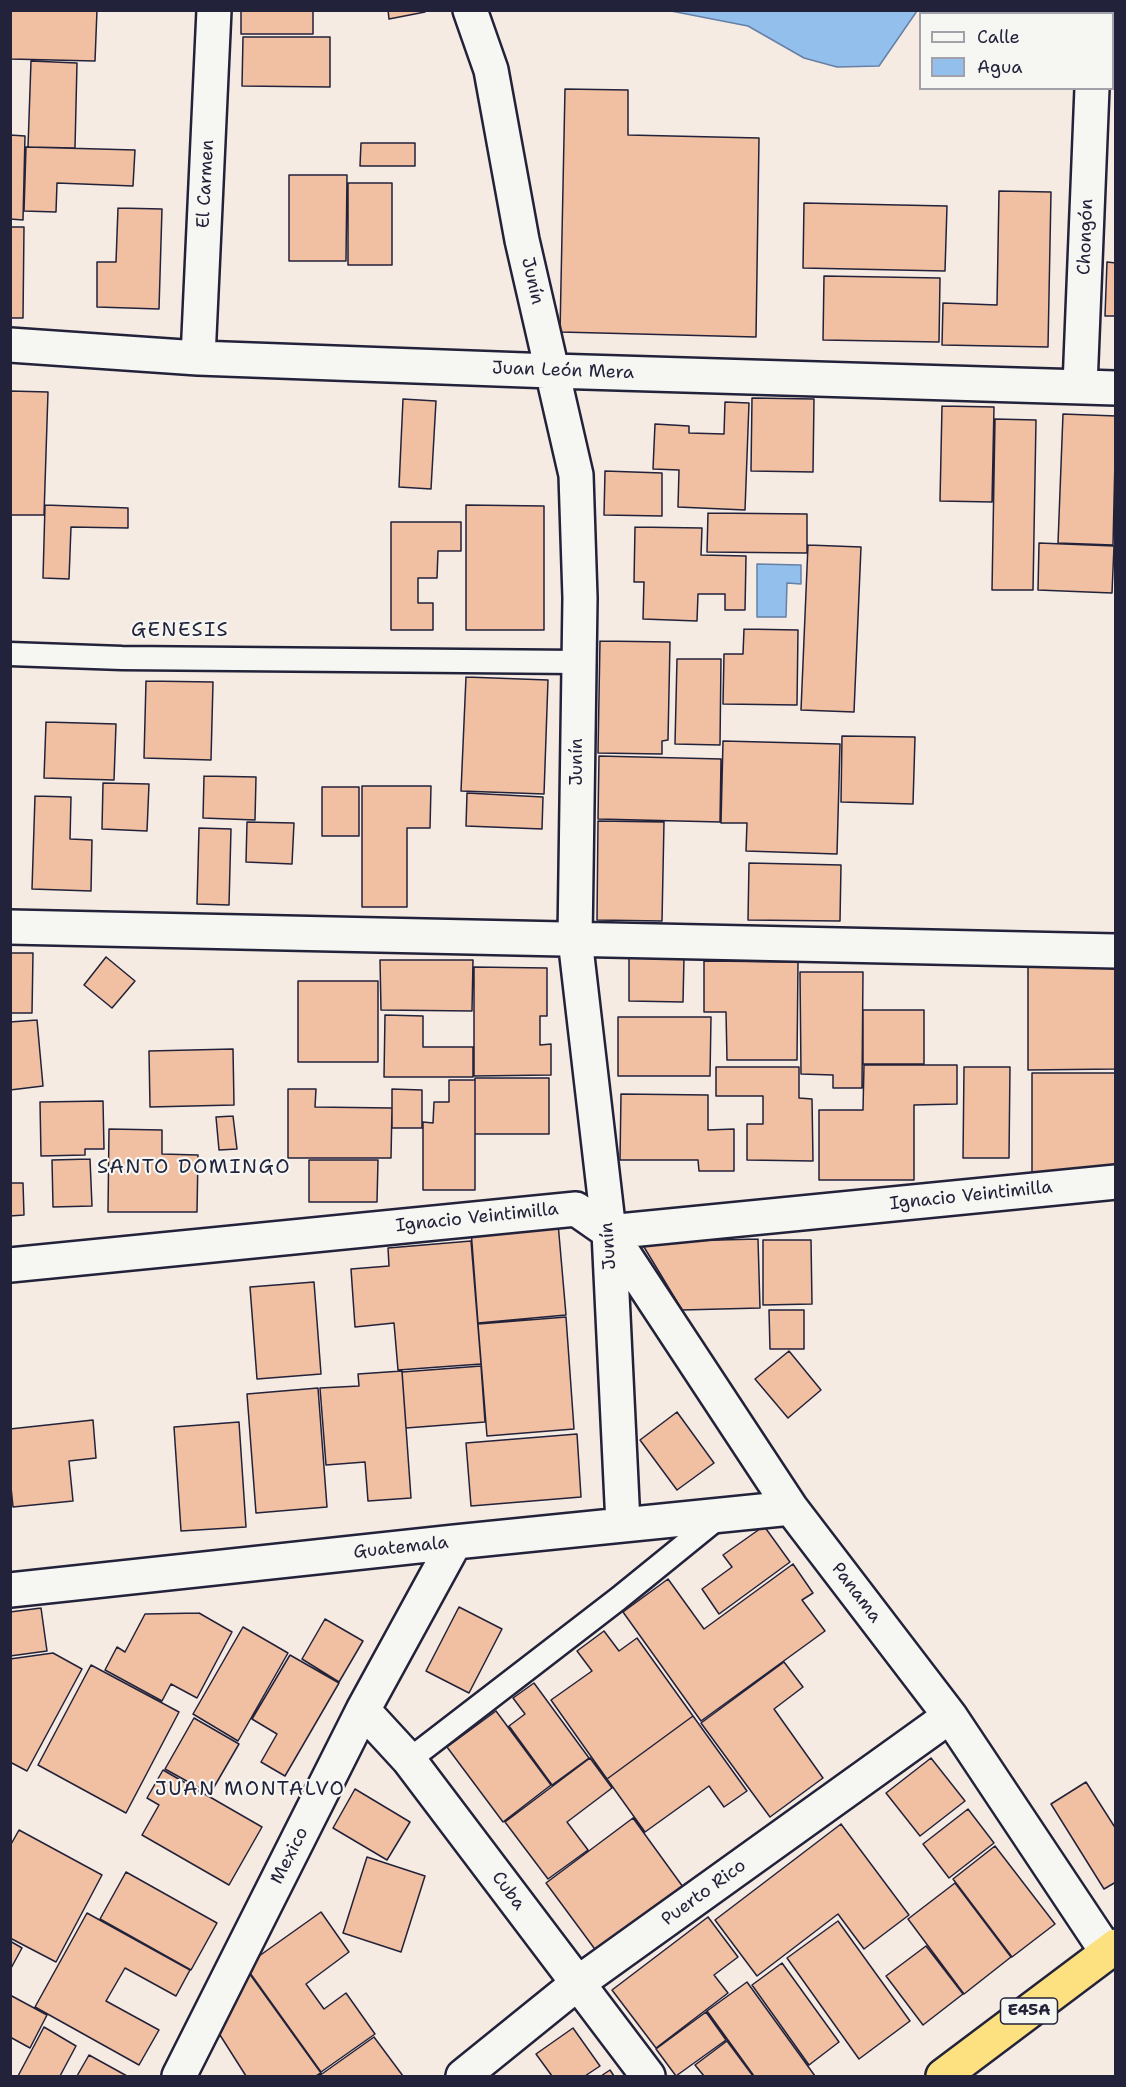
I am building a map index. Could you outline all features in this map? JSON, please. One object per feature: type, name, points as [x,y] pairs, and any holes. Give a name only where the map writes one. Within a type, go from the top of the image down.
[{"type":"highway","name":"E45A","points":[[943,2076],[1111,1949]]},
{"type":"street","name":"El Carmen","points":[[198,358],[214,10]]},
{"type":"street","name":"Junín","points":[[470,10],[491,70],[522,240],[576,475],[580,598],[575,939],[609,1232],[623,1524]]},
{"type":"street","name":"Chongón","points":[[1080,386],[1092,90]]},
{"type":"street","name":"Juan León Mera","points":[[10,345],[198,358],[1116,388]]},
{"type":"street","points":[[10,927],[1116,951]]},
{"type":"street","name":"Ignacio Veintimilla","points":[[10,1265],[576,1209],[609,1232],[1116,1182]]},
{"type":"street","name":"Panama","points":[[609,1232],[791,1508],[950,1716],[1111,1949]]},
{"type":"street","name":"Guatemala","points":[[10,1590],[791,1508]]},
{"type":"street","name":"Mexico","points":[[179,2076],[363,1710],[455,1542]]},
{"type":"street","name":"Cuba","points":[[363,1710],[409,1760],[648,2076]]},
{"type":"street","name":"Puerto Rico","points":[[463,2076],[578,1983],[950,1716]]},
{"type":"lane","points":[[10,654],[122,658],[578,662]]},
{"type":"lane","points":[[409,1760],[618,1599],[718,1517]]},
{"type":"water","points":[[671,11],[917,11],[879,66],[837,67],[804,58],[748,26]]},
{"type":"water","points":[[757,564],[801,565],[801,584],[787,583],[786,617],[757,617]]},
{"type":"building","points":[[10,10],[97,10],[95,61],[10,59]]},
{"type":"building","points":[[241,10],[313,10],[313,34],[241,34]]},
{"type":"building","points":[[388,10],[425,10],[425,12],[389,19]]},
{"type":"building","points":[[1116,10],[1116,65],[1114,65],[1114,12],[1112,12]]},
{"type":"building","points":[[243,37],[330,37],[330,87],[242,86]]},
{"type":"building","points":[[31,61],[77,63],[75,148],[28,147]]},
{"type":"building","points":[[565,89],[628,90],[628,135],[759,138],[756,337],[560,332]]},
{"type":"building","points":[[10,135],[25,136],[23,220],[10,219]]},
{"type":"building","points":[[361,143],[415,143],[415,166],[360,166]]},
{"type":"building","points":[[26,147],[135,150],[133,186],[57,183],[56,212],[24,211]]},
{"type":"building","points":[[289,175],[347,175],[346,261],[289,261]]},
{"type":"building","points":[[348,183],[392,183],[392,265],[348,265]]},
{"type":"building","points":[[999,191],[1051,192],[1048,347],[942,345],[943,303],[997,305]]},
{"type":"building","points":[[804,203],[947,206],[945,271],[803,268]]},
{"type":"building","points":[[118,208],[162,209],[159,309],[97,307],[97,262],[116,262]]},
{"type":"building","points":[[10,227],[24,227],[23,318],[10,318]]},
{"type":"building","points":[[1107,262],[1116,263],[1116,316],[1105,316]]},
{"type":"building","points":[[824,276],[940,278],[939,342],[823,340]]},
{"type":"building","points":[[10,391],[48,392],[44,515],[10,515]]},
{"type":"building","points":[[752,398],[814,399],[813,472],[751,471]]},
{"type":"building","points":[[403,399],[436,401],[431,489],[399,487]]},
{"type":"building","points":[[725,402],[749,403],[745,510],[678,507],[679,470],[653,469],[655,424],[689,426],[689,433],[724,434]]},
{"type":"building","points":[[942,406],[994,407],[992,502],[940,501]]},
{"type":"building","points":[[1063,414],[1116,416],[1113,545],[1058,543]]},
{"type":"building","points":[[995,419],[1036,420],[1033,590],[992,590]]},
{"type":"building","points":[[605,471],[662,473],[662,516],[604,515]]},
{"type":"building","points":[[45,505],[128,508],[128,528],[71,527],[69,579],[43,578]]},
{"type":"building","points":[[466,505],[544,506],[544,630],[466,630]]},
{"type":"building","points":[[708,513],[807,514],[807,553],[707,552]]},
{"type":"building","points":[[391,522],[461,522],[461,551],[438,551],[437,578],[418,578],[418,603],[433,603],[433,630],[391,630]]},
{"type":"building","points":[[635,527],[702,528],[701,555],[746,556],[745,610],[725,610],[725,594],[698,594],[697,621],[643,619],[644,582],[634,582]]},
{"type":"building","points":[[1039,543],[1114,546],[1112,593],[1038,590]]},
{"type":"building","points":[[808,545],[861,547],[854,712],[801,710]]},
{"type":"building","points":[[744,629],[798,630],[797,705],[723,704],[724,654],[743,654]]},
{"type":"building","points":[[600,641],[670,642],[668,740],[662,741],[662,754],[598,753]]},
{"type":"building","points":[[677,659],[721,659],[720,745],[675,744]]},
{"type":"building","points":[[466,677],[548,680],[544,794],[461,791]]},
{"type":"building","points":[[146,681],[213,682],[211,760],[144,758]]},
{"type":"building","points":[[46,722],[116,724],[114,780],[44,778]]},
{"type":"building","points":[[842,736],[915,737],[913,804],[841,802]]},
{"type":"building","points":[[723,741],[840,744],[837,854],[746,851],[747,823],[721,823]]},
{"type":"building","points":[[599,756],[721,759],[720,822],[598,819]]},
{"type":"building","points":[[204,776],[256,777],[255,820],[203,818]]},
{"type":"building","points":[[103,783],[149,784],[147,831],[102,829]]},
{"type":"building","points":[[362,786],[431,786],[430,828],[407,828],[407,907],[362,907]]},
{"type":"building","points":[[322,787],[359,787],[359,836],[322,836]]},
{"type":"building","points":[[467,793],[543,797],[542,829],[466,826]]},
{"type":"building","points":[[35,796],[71,797],[70,839],[92,840],[91,891],[32,889]]},
{"type":"building","points":[[598,821],[664,822],[662,921],[597,920]]},
{"type":"building","points":[[247,822],[294,823],[292,864],[246,862]]},
{"type":"building","points":[[199,828],[231,829],[229,905],[197,904]]},
{"type":"building","points":[[749,863],[841,865],[840,921],[748,920]]},
{"type":"building","points":[[10,953],[33,953],[32,1013],[10,1013]]},
{"type":"building","points":[[106,957],[135,981],[112,1008],[84,985]]},
{"type":"building","points":[[629,957],[684,957],[683,1002],[629,1001]]},
{"type":"building","points":[[1028,959],[1116,959],[1116,1069],[1028,1070]]},
{"type":"building","points":[[380,960],[473,960],[472,1011],[381,1010]]},
{"type":"building","points":[[704,961],[798,962],[797,1060],[727,1060],[726,1012],[704,1012]]},
{"type":"building","points":[[474,967],[547,968],[547,1016],[540,1016],[540,1045],[551,1044],[551,1075],[474,1076]]},
{"type":"building","points":[[800,972],[863,972],[862,1088],[833,1088],[833,1075],[801,1074]]},
{"type":"building","points":[[298,981],[378,981],[378,1062],[298,1062]]},
{"type":"building","points":[[863,1010],[924,1010],[924,1064],[863,1064]]},
{"type":"building","points":[[385,1015],[423,1016],[423,1047],[473,1047],[473,1077],[384,1077]]},
{"type":"building","points":[[618,1017],[711,1017],[710,1076],[618,1076]]},
{"type":"building","points":[[37,1020],[43,1086],[10,1090],[10,1022]]},
{"type":"building","points":[[233,1049],[234,1105],[150,1107],[149,1051]]},
{"type":"building","points":[[864,1065],[957,1065],[957,1104],[914,1105],[914,1180],[819,1180],[819,1110],[863,1110]]},
{"type":"building","points":[[716,1067],[799,1067],[799,1098],[812,1099],[813,1161],[747,1160],[747,1124],[763,1124],[763,1096],[716,1096]]},
{"type":"building","points":[[964,1067],[1010,1067],[1009,1158],[963,1158]]},
{"type":"building","points":[[1032,1073],[1116,1073],[1116,1173],[1032,1173]]},
{"type":"building","points":[[475,1078],[549,1078],[549,1134],[475,1134]]},
{"type":"building","points":[[449,1080],[475,1080],[475,1190],[423,1190],[423,1122],[433,1123],[434,1102],[449,1102]]},
{"type":"building","points":[[288,1089],[316,1089],[315,1107],[392,1108],[391,1158],[288,1158]]},
{"type":"building","points":[[392,1089],[422,1090],[422,1128],[392,1128]]},
{"type":"building","points":[[621,1094],[708,1095],[708,1130],[734,1129],[734,1171],[699,1171],[698,1160],[620,1160]]},
{"type":"building","points":[[103,1101],[104,1149],[85,1149],[85,1155],[41,1156],[40,1102]]},
{"type":"building","points":[[233,1116],[237,1149],[219,1150],[216,1117]]},
{"type":"building","points":[[109,1129],[162,1130],[162,1154],[198,1155],[197,1212],[108,1212]]},
{"type":"building","points":[[90,1159],[92,1206],[53,1207],[52,1160]]},
{"type":"building","points":[[309,1160],[378,1160],[377,1202],[309,1202]]},
{"type":"building","points":[[10,1183],[23,1183],[24,1215],[10,1216]]},
{"type":"building","points":[[558,1223],[566,1315],[478,1323],[471,1230]]},
{"type":"building","points":[[758,1239],[760,1308],[682,1310],[641,1242]]},
{"type":"building","points":[[763,1240],[811,1240],[812,1304],[763,1305]]},
{"type":"building","points":[[471,1241],[481,1364],[398,1370],[394,1323],[355,1327],[351,1269],[389,1266],[388,1248]]},
{"type":"building","points":[[314,1282],[321,1374],[257,1379],[250,1287]]},
{"type":"building","points":[[769,1310],[804,1310],[804,1349],[770,1349]]},
{"type":"building","points":[[566,1317],[574,1429],[487,1436],[478,1324]]},
{"type":"building","points":[[789,1351],[821,1390],[788,1418],[755,1379]]},
{"type":"building","points":[[481,1366],[485,1422],[406,1428],[402,1372]]},
{"type":"building","points":[[402,1371],[411,1498],[368,1501],[365,1462],[326,1465],[320,1388],[359,1386],[358,1374]]},
{"type":"building","points":[[318,1388],[327,1507],[256,1513],[247,1394]]},
{"type":"building","points":[[677,1412],[714,1463],[677,1490],[640,1440]]},
{"type":"building","points":[[93,1420],[96,1458],[69,1461],[73,1501],[13,1507],[10,1477],[10,1429]]},
{"type":"building","points":[[239,1422],[246,1527],[181,1531],[174,1427]]},
{"type":"building","points":[[577,1434],[581,1497],[471,1506],[466,1443]]},
{"type":"building","points":[[764,1526],[790,1562],[719,1614],[702,1589],[732,1567],[723,1555]]},
{"type":"building","points":[[793,1564],[813,1593],[802,1600],[825,1631],[701,1721],[623,1612],[668,1579],[704,1629]]},
{"type":"building","points":[[459,1607],[502,1629],[469,1693],[426,1671]]},
{"type":"building","points":[[41,1608],[47,1651],[10,1656],[10,1612]]},
{"type":"building","points":[[199,1613],[232,1632],[197,1698],[171,1684],[162,1701],[105,1670],[117,1647],[125,1652],[145,1614]]},
{"type":"building","points":[[325,1619],[363,1641],[339,1682],[302,1659]]},
{"type":"building","points":[[243,1627],[288,1653],[238,1741],[193,1714]]},
{"type":"building","points":[[604,1631],[619,1651],[637,1638],[693,1716],[607,1779],[551,1700],[592,1671],[577,1651]]},
{"type":"building","points":[[53,1653],[82,1669],[27,1771],[10,1762],[10,1659]]},
{"type":"building","points":[[290,1655],[339,1683],[285,1776],[261,1762],[277,1734],[252,1719]]},
{"type":"building","points":[[784,1662],[803,1687],[774,1709],[823,1778],[770,1817],[701,1723]]},
{"type":"building","points":[[91,1665],[179,1712],[126,1813],[38,1765]]},
{"type":"building","points":[[534,1683],[589,1758],[552,1785],[509,1726],[525,1714],[513,1698]]},
{"type":"building","points":[[496,1711],[551,1785],[503,1822],[447,1747]]},
{"type":"building","points":[[693,1716],[747,1791],[724,1807],[709,1786],[645,1832],[607,1779]]},
{"type":"building","points":[[194,1718],[239,1744],[210,1794],[165,1769]]},
{"type":"building","points":[[590,1758],[612,1788],[567,1822],[588,1850],[548,1879],[505,1822]]},
{"type":"building","points":[[931,1758],[965,1801],[920,1836],[886,1793]]},
{"type":"building","points":[[163,1770],[262,1827],[229,1885],[142,1835],[159,1805],[147,1798]]},
{"type":"building","points":[[1086,1782],[1116,1829],[1116,1882],[1104,1889],[1051,1804]]},
{"type":"building","points":[[355,1789],[410,1822],[387,1860],[333,1828]]},
{"type":"building","points":[[968,1809],[994,1843],[949,1878],[923,1844]]},
{"type":"building","points":[[633,1818],[683,1887],[597,1952],[546,1883]]},
{"type":"building","points":[[841,1824],[909,1915],[864,1949],[838,1914],[757,1976],[715,1920]]},
{"type":"building","points":[[19,1830],[102,1875],[56,1962],[10,1938],[10,1846]]},
{"type":"building","points":[[995,1846],[1055,1924],[1012,1957],[953,1879]]},
{"type":"building","points":[[367,1857],[425,1876],[401,1952],[343,1933]]},
{"type":"building","points":[[126,1872],[217,1923],[191,1970],[100,1919]]},
{"type":"building","points":[[955,1883],[1011,1957],[964,1994],[908,1919]]},
{"type":"building","points":[[321,1912],[349,1952],[306,1984],[324,2009],[346,1993],[375,2034],[321,2072],[245,1966]]},
{"type":"building","points":[[87,1913],[190,1970],[176,1996],[125,1968],[106,2001],[159,2030],[139,2065],[35,2007]]},
{"type":"building","points":[[708,1917],[738,1957],[714,1975],[728,1993],[656,2048],[612,1990]]},
{"type":"building","points":[[838,1921],[910,2021],[859,2059],[787,1958]]},
{"type":"building","points":[[10,1941],[22,1948],[10,1970]]},
{"type":"building","points":[[926,1946],[963,1994],[923,2025],[886,1976]]},
{"type":"building","points":[[782,1963],[839,2042],[809,2065],[752,1985]]},
{"type":"building","points":[[244,1966],[321,2073],[316,2076],[246,2076],[213,2024]]},
{"type":"building","points":[[747,1982],[815,2076],[754,2076],[707,2011]]},
{"type":"building","points":[[10,1995],[47,2015],[30,2048],[10,2037]]},
{"type":"building","points":[[706,2012],[726,2040],[676,2076],[656,2049]]},
{"type":"building","points":[[44,2027],[76,2046],[60,2076],[18,2076]]},
{"type":"building","points":[[573,2028],[600,2066],[585,2076],[552,2076],[536,2054]]},
{"type":"building","points":[[374,2037],[403,2076],[319,2076]]},
{"type":"building","points":[[727,2041],[753,2076],[704,2076],[695,2065]]},
{"type":"building","points":[[89,2055],[127,2076],[77,2076]]},
{"type":"building","points":[[610,2070],[614,2076],[601,2076]]},
{"type":"district","name":"GENESIS","points":[[180,631]]},
{"type":"district","name":"SANTO DOMINGO","points":[[194,1168]]},
{"type":"district","name":"JUAN MONTALVO","points":[[250,1790]]}]
